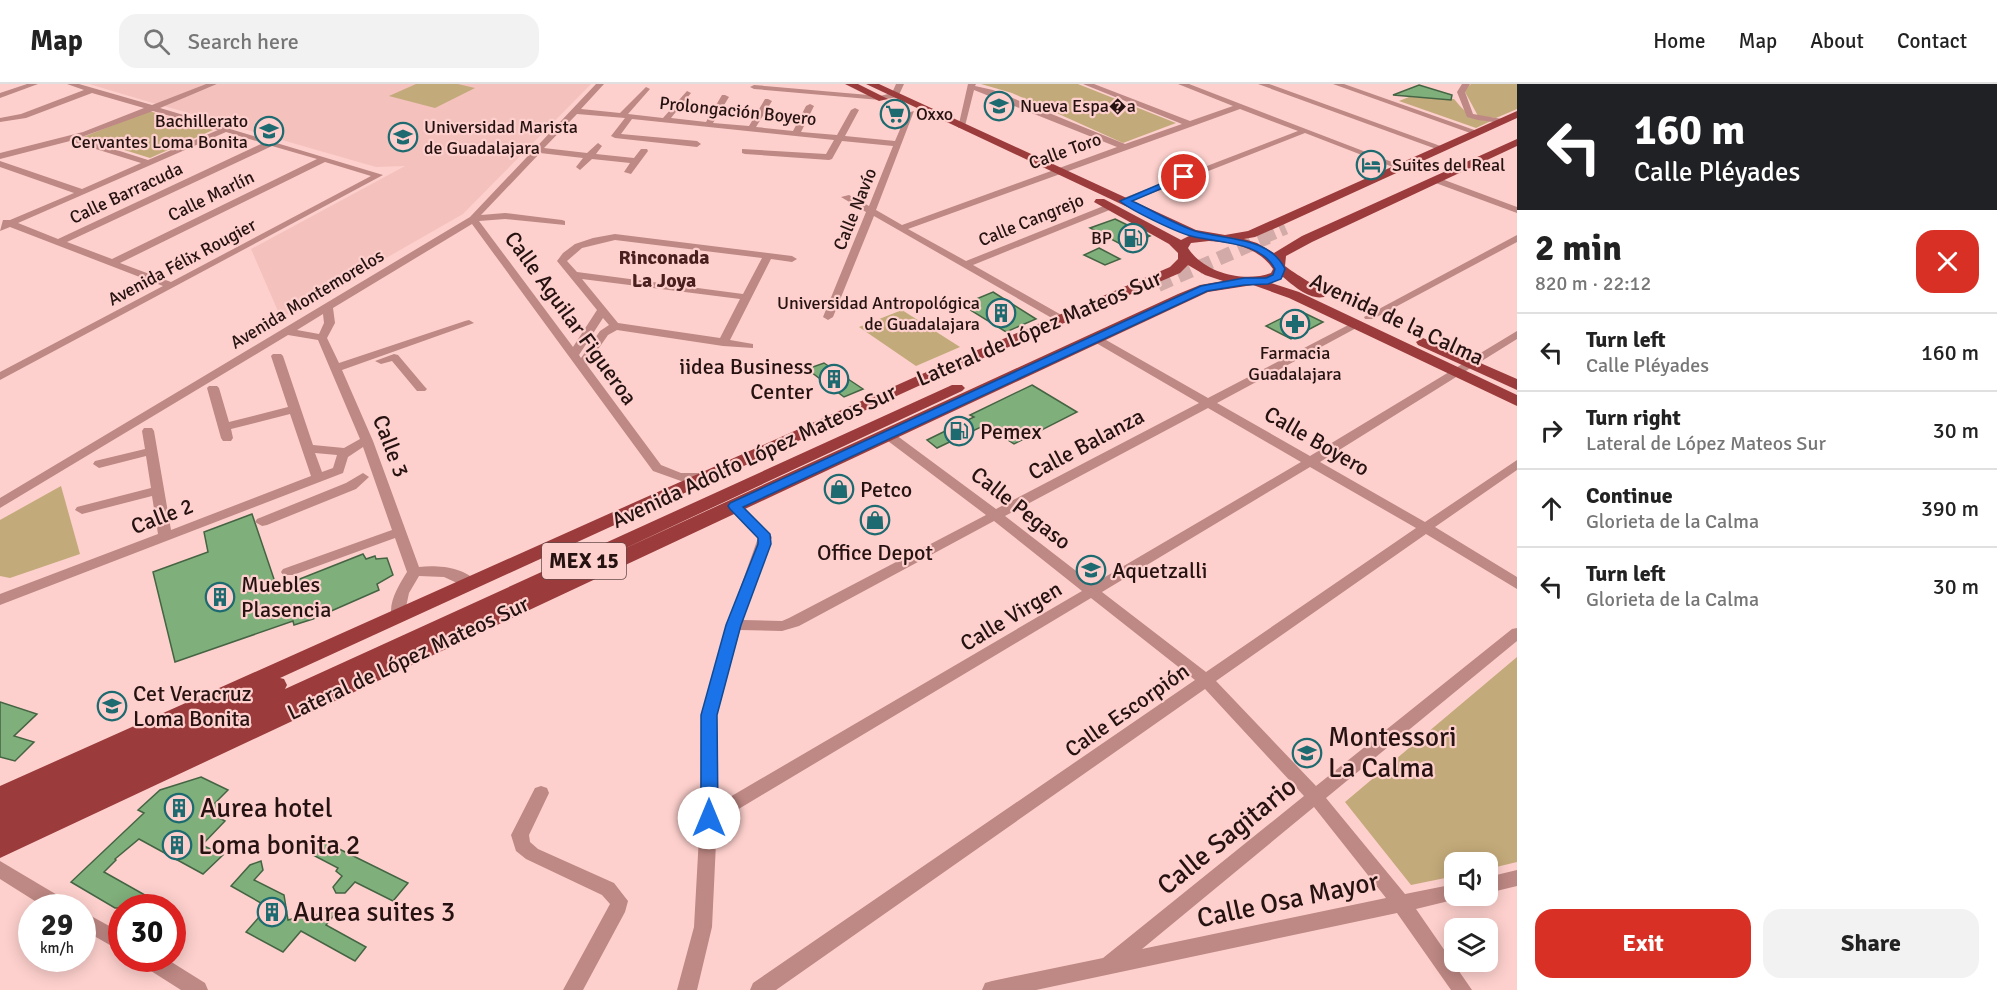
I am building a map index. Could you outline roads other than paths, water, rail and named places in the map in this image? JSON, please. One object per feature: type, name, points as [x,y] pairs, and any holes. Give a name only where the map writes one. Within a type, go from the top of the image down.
[{"type":"main road","points":[[850,84],[885,90]]},
{"type":"main road","name":"Avenida de la Calma","points":[[885,90],[911,113],[1072,188],[1174,241],[1201,267],[1216,274],[1294,295],[1363,320]]},
{"type":"main road","name":"Avenida de la Calma","points":[[885,90],[1192,233],[1246,244],[1272,257],[1279,267],[1306,288],[1363,320],[1463,368],[1517,400]]},
{"type":"main road","points":[[1307,239],[1294,240],[1281,236],[1273,229],[1285,229],[1401,166],[1499,122],[1517,123]]},
{"type":"main road","points":[[1183,251],[1187,240],[1285,229],[1517,123]]},
{"type":"main road","points":[[1250,282],[1268,281],[1277,276],[1280,254],[1307,239],[1514,145]]},
{"type":"main road","points":[[1072,188],[1074,184],[1087,183]]},
{"type":"main road","name":"Lateral de López Mateos Sur","points":[[0,830],[550,591],[1095,338],[1165,288],[1175,270],[1185,260],[1183,251]]},
{"type":"main road","name":"Lateral de López Mateos Sur","points":[[0,796],[1061,319],[1165,288],[1204,288],[1250,282]]},
{"type":"main road","name":"Avenida Adolfo López Mateos Sur","points":[[0,830],[1005,366],[1165,288]]},
{"type":"main road","name":"Avenida Adolfo López Mateos Sur","points":[[0,830],[247,699],[940,384],[1165,288]]},
{"type":"main road","points":[[953,404],[1005,366]]},
{"type":"main road","name":"Avenida de la Calma","points":[[1463,368],[1517,385]]},
{"type":"main road","points":[[870,403],[940,384]]},
{"type":"main road","points":[[475,611],[550,591]]},
{"type":"main road","points":[[247,699],[326,650]]},
{"type":"street","points":[[0,96],[34,84]]},
{"type":"street","points":[[70,84],[324,159]]},
{"type":"street","points":[[0,156],[73,139],[213,84]]},
{"type":"street","name":"Avenida Montemorelos","points":[[0,504],[285,330],[473,219],[600,84]]},
{"type":"street","points":[[1087,84],[1189,124]]},
{"type":"street","points":[[1182,84],[1401,166]]},
{"type":"street","points":[[1205,84],[1206,93]]},
{"type":"street","points":[[1262,84],[1442,148]]},
{"type":"street","points":[[1337,84],[1476,132]]},
{"type":"street","points":[[1466,84],[1462,87],[1462,96],[1473,117],[1499,122]]},
{"type":"street","points":[[961,126],[971,85],[1124,147]]},
{"type":"street","points":[[754,87],[858,97],[885,90]]},
{"type":"street","points":[[646,89],[626,116],[615,136],[697,144]]},
{"type":"street","points":[[0,120],[23,116],[92,90]]},
{"type":"street","points":[[665,120],[687,93]]},
{"type":"street","points":[[708,124],[725,97]]},
{"type":"street","points":[[751,129],[768,101]]},
{"type":"street","points":[[0,147],[69,131],[139,104]]},
{"type":"street","points":[[796,133],[810,106]]},
{"type":"street","name":"Calle Toro","points":[[901,228],[1240,106]]},
{"type":"street","points":[[745,151],[829,157],[855,110]]},
{"type":"street","name":"Prolongación Boyero","points":[[575,111],[898,144]]},
{"type":"street","name":"Calle Navío","points":[[828,316],[911,113]]},
{"type":"street","points":[[0,228],[5,222],[225,130]]},
{"type":"street","points":[[1124,201],[1304,130]]},
{"type":"street","points":[[73,139],[148,163]]},
{"type":"street","name":"Calle Barracuda","points":[[59,242],[271,143]]},
{"type":"street","points":[[580,167],[598,146]]},
{"type":"street","points":[[537,150],[636,161]]},
{"type":"street","points":[[628,172],[645,151]]},
{"type":"street","name":"Avenida Félix Rougier","points":[[0,377],[379,175],[324,159]]},
{"type":"street","name":"Calle Marlín","points":[[112,263],[324,159]]},
{"type":"street","points":[[0,164],[81,192]]},
{"type":"street","points":[[1436,180],[1517,210]]},
{"type":"street","points":[[846,197],[1061,319]]},
{"type":"street","name":"Calle Cangrejo","points":[[965,265],[1109,207]]},
{"type":"street","name":"Calle Aguilar Figueroa","points":[[473,219],[505,216],[562,223]]},
{"type":"street","name":"Calle Aguilar Figueroa","points":[[473,219],[657,468],[682,478],[709,476]]},
{"type":"street","points":[[5,222],[172,286]]},
{"type":"street","points":[[749,346],[615,326],[601,312],[562,261],[564,257],[587,242],[615,237],[792,259]]},
{"type":"street","name":"Calle Balanza","points":[[734,625],[775,626],[794,622],[1517,238]]},
{"type":"street","points":[[723,343],[768,256]]},
{"type":"street","points":[[573,275],[747,297]]},
{"type":"street","points":[[285,330],[322,338],[331,322],[327,307]]},
{"type":"street","points":[[573,355],[601,312]]},
{"type":"street","points":[[337,370],[469,323]]},
{"type":"street","points":[[581,366],[604,333],[615,326]]},
{"type":"street","name":"Calle Virgen","points":[[709,818],[1093,592],[1517,334]]},
{"type":"street","name":"Calle 3","points":[[322,338],[368,441],[414,572]]},
{"type":"street","name":"Calle Boyero","points":[[1095,338],[1426,528],[1517,584]]},
{"type":"street","points":[[278,356],[318,479]]},
{"type":"street","points":[[337,370],[394,357],[420,389]]},
{"type":"street","points":[[213,387],[225,433],[294,409]]},
{"type":"street","points":[[148,431],[165,537]]},
{"type":"street","name":"Calle Pegaso","points":[[888,435],[996,516],[1207,681],[1316,797],[1401,903],[1462,990]]},
{"type":"street","points":[[368,441],[346,452],[339,462],[339,470],[348,475],[381,477]]},
{"type":"street","points":[[307,448],[346,452]]},
{"type":"street","points":[[99,464],[152,451]]},
{"type":"street","name":"Calle Escorpión","points":[[760,990],[1517,464]]},
{"type":"street","name":"Calle 2","points":[[0,600],[339,470]]},
{"type":"street","points":[[262,522],[351,486],[363,477]]},
{"type":"street","points":[[82,510],[158,490]]},
{"type":"street","points":[[687,990],[703,927],[709,818],[709,715],[734,625],[765,544],[765,537],[735,506]]},
{"type":"street","points":[[288,572],[399,532]]},
{"type":"street","points":[[398,617],[402,593],[414,572],[436,570],[450,573],[471,584]]},
{"type":"street","name":"Calle Sagitario","points":[[1108,965],[1517,633]]},
{"type":"street","points":[[541,793],[520,835],[522,846],[532,854],[608,889],[619,901],[619,906],[573,990]]},
{"type":"street","points":[[0,869],[40,894]]},
{"type":"street","points":[[1498,883],[1517,878]]},
{"type":"street","name":"Calle Osa Mayor","points":[[992,990],[1444,894]]},
{"type":"street","points":[[169,972],[198,990]]},
{"type":"tunnel","points":[[1265,238],[1286,229]]},
{"type":"tunnel","points":[[1158,285],[1268,237]]},
{"type":"place","name":"Nueva Espa�a","points":[[999,106]]},
{"type":"place","name":"Oxxo","points":[[895,114]]},
{"type":"place","name":"Bachillerato Cervantes Loma Bonita","points":[[269,131]]},
{"type":"place","name":"Universidad Marista de Guadalajara","points":[[403,137]]},
{"type":"place","name":"Suites del Real","points":[[1371,165]]},
{"type":"place","name":"BP","points":[[1133,238]]},
{"type":"place","name":"Universidad Antropológica de Guadalajara","points":[[1001,313]]},
{"type":"place","name":"Farmacia Guadalajara","points":[[1295,324]]},
{"type":"place","name":"iidea Business Center","points":[[834,379]]},
{"type":"place","name":"Pemex","points":[[959,431]]},
{"type":"place","name":"Petco","points":[[839,489]]},
{"type":"place","name":"Office Depot","points":[[875,520]]},
{"type":"place","name":"Aquetzalli","points":[[1091,570]]},
{"type":"place","name":"Muebles Plasencia","points":[[220,597]]},
{"type":"place","name":"Cet Veracruz Loma Bonita","points":[[112,706]]},
{"type":"place","name":"Montessori La Calma","points":[[1307,753]]},
{"type":"place","name":"Aurea hotel","points":[[179,808]]},
{"type":"place","name":"Loma bonita 2","points":[[177,845]]},
{"type":"place","name":"Aurea suites 3","points":[[272,912]]},
{"type":"district","name":"Rinconada La Joya","points":[[664,268]]}]
